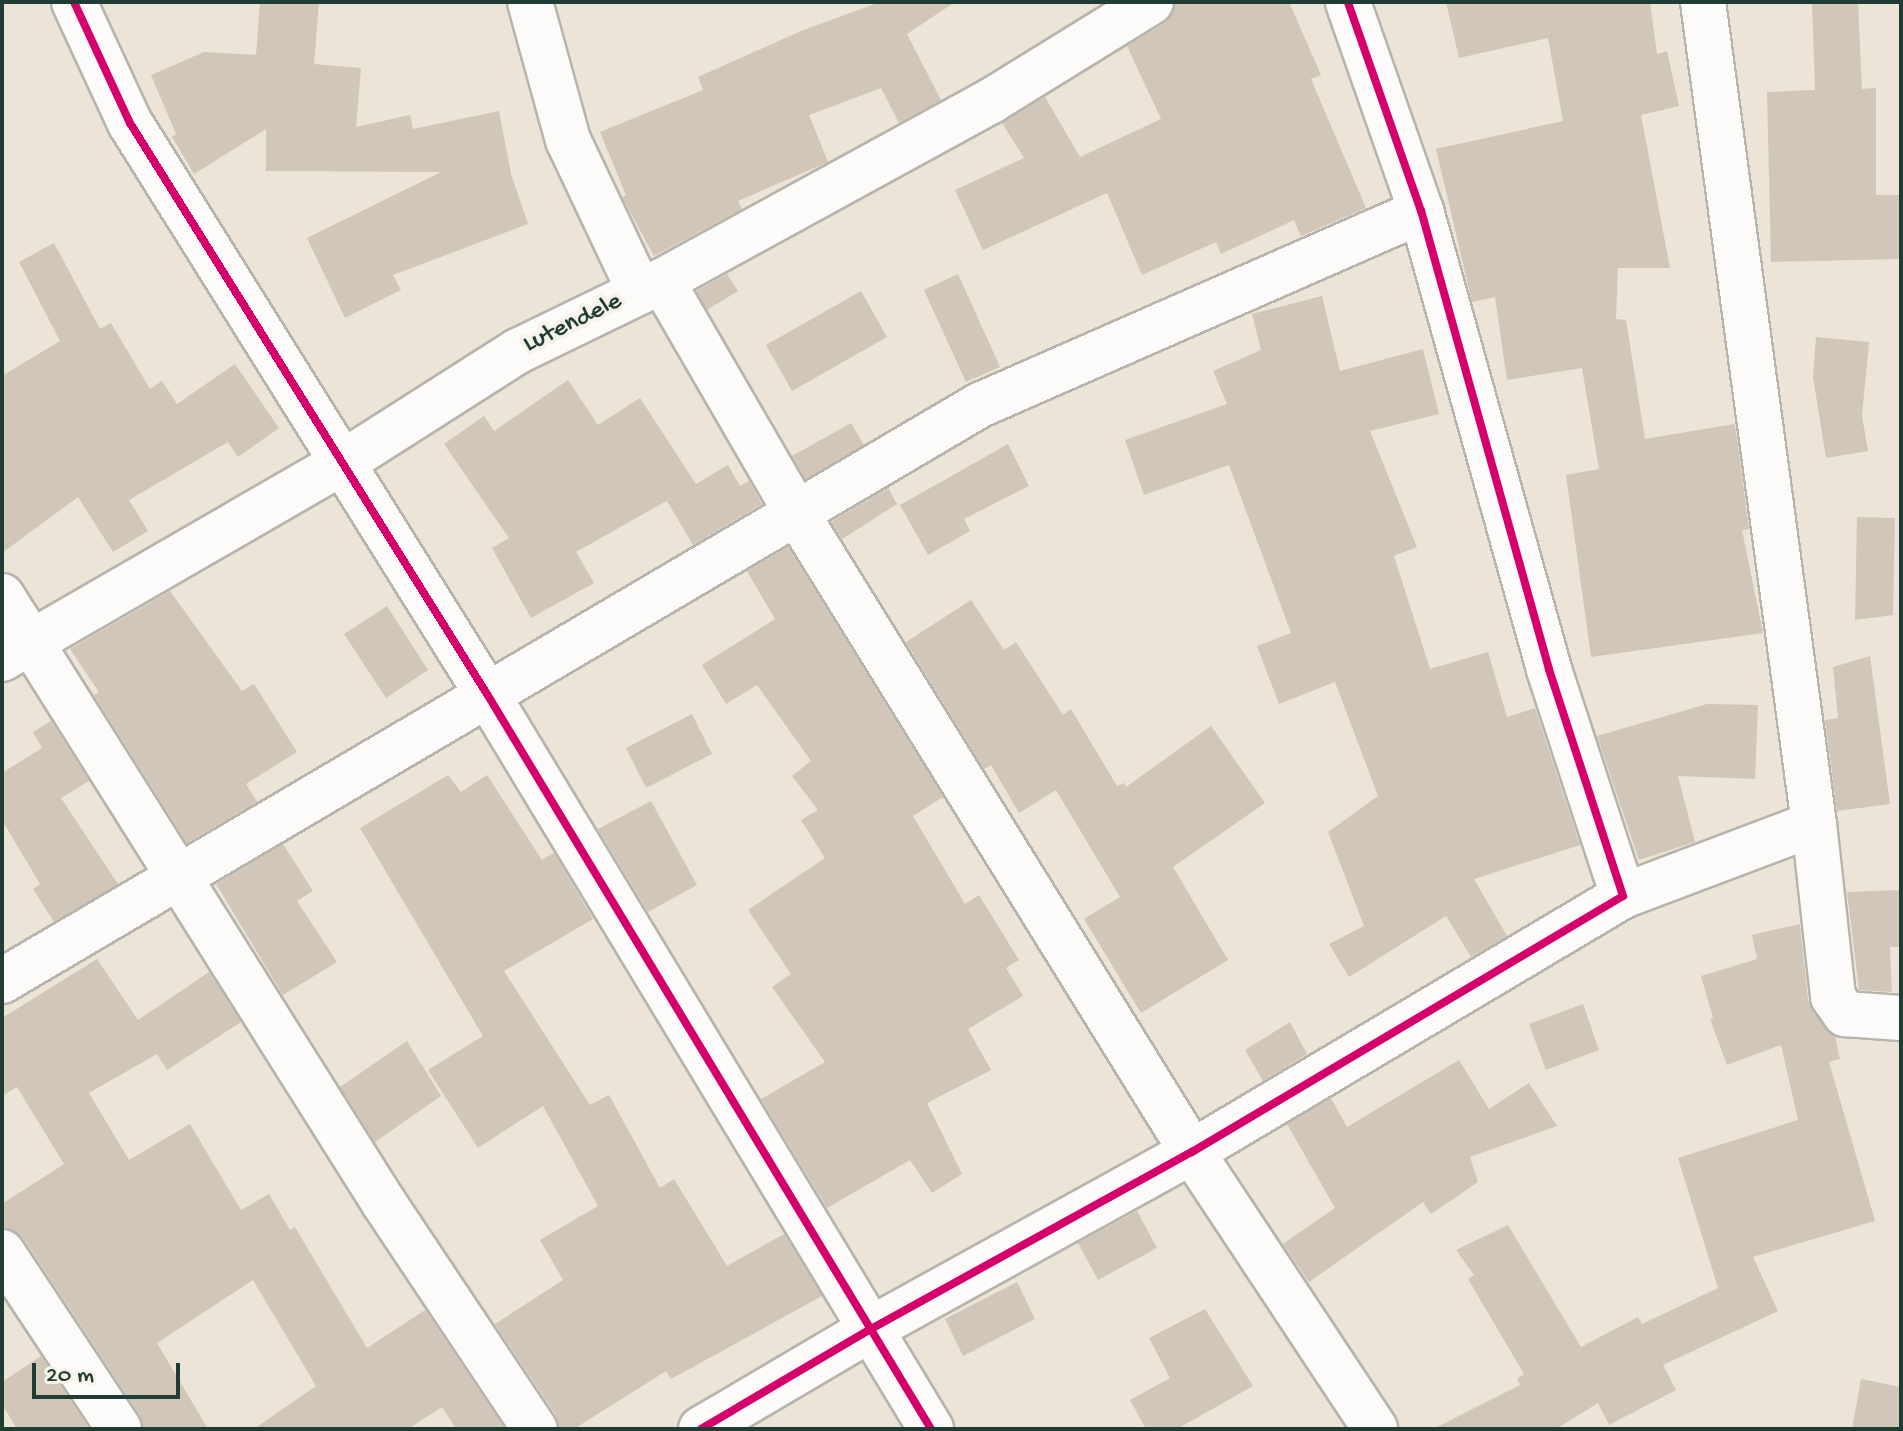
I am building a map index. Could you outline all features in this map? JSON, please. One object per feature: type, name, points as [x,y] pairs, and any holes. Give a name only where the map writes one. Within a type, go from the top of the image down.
[{"type":"street","points":[[74,2],[130,123],[487,694],[931,1429]]},
{"type":"street","points":[[530,2],[568,140],[651,286],[797,514],[1192,1152],[1375,1429]]},
{"type":"street","name":"Lutendele","points":[[17,651],[342,463],[518,351],[651,286],[991,101],[1151,2]]},
{"type":"street","points":[[1348,2],[1421,211],[1549,669],[1623,896]]},
{"type":"street","points":[[1703,2],[1814,824],[1833,997],[1845,1014],[1901,1018]]},
{"type":"street","points":[[2,981],[980,405],[1421,211]]},
{"type":"street","points":[[2,596],[17,651],[180,876],[384,1203],[535,1429]]},
{"type":"street","points":[[701,1429],[869,1330],[1192,1152],[1623,896],[1814,824]]},
{"type":"street","points":[[2,1252],[119,1429]]},
{"type":"building","points":[[260,2],[319,2],[314,64],[361,68],[356,127],[410,115],[413,129],[499,111],[511,174],[528,224],[393,275],[401,290],[345,318],[307,238],[441,172],[266,171],[266,129],[194,174],[172,137],[176,134],[151,75],[204,52],[256,55]]},
{"type":"building","points":[[880,2],[955,2],[907,34],[941,100],[899,123],[881,88],[809,115],[828,162],[738,201],[742,209],[654,256],[622,197],[626,195],[600,132],[703,90],[698,77],[801,31]]},
{"type":"building","points":[[1176,2],[1289,2],[1321,75],[1311,79],[1366,208],[1301,236],[1294,220],[1221,254],[1216,242],[1142,275],[1107,193],[983,250],[955,190],[1024,158],[1002,123],[1045,97],[1080,157],[1161,119],[1127,46],[1165,23],[1173,13]]},
{"type":"building","points":[[1446,2],[1650,2],[1657,54],[1667,51],[1679,106],[1641,115],[1670,268],[1618,268],[1616,319],[1626,320],[1645,439],[1735,424],[1749,529],[1742,530],[1763,633],[1591,657],[1566,475],[1599,469],[1582,368],[1507,380],[1495,297],[1472,302],[1436,149],[1563,121],[1548,38],[1459,58]]},
{"type":"building","points":[[1812,2],[1858,2],[1862,89],[1876,88],[1876,195],[1901,195],[1901,259],[1771,262],[1767,92],[1815,90]]},
{"type":"building","points":[[54,243],[100,329],[111,323],[150,389],[162,381],[177,404],[235,364],[279,428],[238,457],[228,442],[129,500],[148,531],[113,552],[78,497],[2,553],[2,376],[60,341],[19,262]]},
{"type":"building","points":[[727,274],[738,291],[707,310],[696,291]]},
{"type":"building","points":[[958,274],[1000,367],[966,382],[924,290]]},
{"type":"building","points":[[861,291],[887,337],[792,391],[766,345]]},
{"type":"building","points":[[1322,296],[1340,371],[1423,349],[1439,414],[1370,431],[1417,547],[1394,556],[1430,669],[1488,652],[1507,717],[1535,708],[1580,845],[1474,879],[1507,936],[1471,957],[1446,916],[1349,977],[1329,944],[1364,926],[1328,832],[1378,796],[1335,682],[1279,704],[1257,646],[1291,633],[1229,465],[1144,495],[1125,440],[1227,404],[1213,371],[1261,350],[1252,314]]},
{"type":"building","points":[[1816,337],[1869,342],[1862,416],[1868,451],[1826,458],[1813,377]]},
{"type":"building","points":[[568,380],[598,425],[640,398],[696,484],[728,465],[740,486],[749,481],[762,504],[693,545],[667,501],[686,490],[576,552],[594,583],[531,618],[492,548],[509,538],[444,444],[484,416],[494,431]]},
{"type":"building","points":[[851,423],[864,445],[805,479],[792,456]]},
{"type":"building","points":[[1008,444],[1029,486],[964,519],[970,531],[928,555],[900,505]]},
{"type":"building","points":[[888,488],[897,504],[842,539],[831,522]]},
{"type":"building","points":[[1857,517],[1895,518],[1893,615],[1855,620]]},
{"type":"building","points":[[788,547],[943,797],[913,816],[965,904],[979,895],[1019,960],[1006,968],[1023,996],[968,1029],[991,1070],[927,1103],[962,1174],[932,1193],[910,1160],[827,1208],[761,1099],[825,1062],[772,987],[791,974],[748,910],[825,858],[801,820],[818,810],[792,776],[811,761],[757,685],[726,704],[702,665],[775,619],[747,571]]},
{"type":"building","points":[[170,591],[242,691],[254,684],[297,752],[246,784],[257,802],[187,843],[94,695],[99,692],[70,649]]},
{"type":"building","points":[[971,600],[1004,650],[1016,642],[1063,715],[1071,709],[1117,786],[1124,783],[1126,787],[1211,726],[1265,803],[1173,867],[1228,960],[1141,1013],[1084,919],[1120,897],[1056,790],[1019,813],[991,765],[984,769],[906,642]]},
{"type":"building","points":[[387,606],[428,670],[386,698],[344,634]]},
{"type":"building","points":[[1870,656],[1890,804],[1837,811],[1825,720],[1838,718],[1833,667]]},
{"type":"building","points":[[1707,704],[1758,705],[1755,779],[1678,776],[1695,842],[1639,860],[1597,736]]},
{"type":"building","points":[[692,714],[712,754],[646,788],[626,748]]},
{"type":"building","points":[[51,721],[89,781],[61,798],[118,884],[54,922],[33,889],[40,884],[2,820],[2,773],[42,748],[33,732]]},
{"type":"building","points":[[448,775],[461,792],[487,775],[542,860],[554,853],[593,919],[504,971],[590,1105],[609,1095],[660,1188],[674,1179],[727,1266],[784,1234],[822,1296],[671,1379],[666,1371],[574,1429],[560,1429],[556,1415],[495,1324],[563,1280],[540,1240],[598,1206],[543,1106],[478,1148],[428,1070],[483,1036],[360,828]]},
{"type":"building","points":[[651,801],[697,885],[648,912],[598,829]]},
{"type":"building","points":[[283,844],[313,891],[297,901],[337,962],[283,995],[216,884]]},
{"type":"building","points":[[1901,890],[1901,947],[1890,947],[1892,992],[1859,990],[1847,892]]},
{"type":"building","points":[[1800,924],[1808,1000],[1825,1028],[1835,1036],[1840,1059],[1829,1062],[1875,1221],[1753,1257],[1778,1311],[1663,1365],[1676,1390],[1609,1425],[1598,1403],[1556,1429],[1433,1429],[1520,1385],[1517,1379],[1524,1374],[1468,1279],[1474,1275],[1456,1250],[1508,1225],[1581,1347],[1638,1317],[1642,1324],[1718,1288],[1678,1158],[1798,1120],[1781,1045],[1727,1065],[1710,1019],[1713,1018],[1701,976],[1757,959],[1752,935]]},
{"type":"building","points":[[97,959],[138,1020],[209,972],[241,1022],[167,1070],[157,1054],[89,1093],[129,1160],[190,1124],[241,1210],[269,1194],[290,1230],[295,1227],[367,1348],[425,1310],[505,1429],[456,1429],[442,1407],[408,1429],[254,1429],[316,1386],[253,1280],[157,1343],[208,1429],[144,1429],[140,1415],[23,1238],[2,1226],[2,1204],[64,1164],[17,1087],[2,1096],[2,1018]]},
{"type":"building","points":[[1583,1004],[1599,1050],[1546,1070],[1529,1024]]},
{"type":"building","points":[[1290,1022],[1307,1054],[1263,1081],[1245,1050]]},
{"type":"building","points":[[407,1041],[441,1096],[375,1142],[340,1087]]},
{"type":"building","points":[[1459,1060],[1489,1109],[1529,1083],[1557,1126],[1470,1157],[1478,1182],[1431,1214],[1423,1202],[1309,1282],[1283,1244],[1335,1208],[1287,1124],[1331,1098],[1347,1127]]},
{"type":"building","points":[[1137,1211],[1157,1248],[1098,1280],[1078,1243]]},
{"type":"building","points":[[1017,1282],[1035,1319],[963,1356],[945,1319]]},
{"type":"building","points":[[1205,1309],[1253,1386],[1177,1429],[1146,1429],[1130,1400],[1170,1378],[1149,1338]]},
{"type":"building","points":[[41,1356],[89,1429],[17,1429],[2,1404],[2,1382]]},
{"type":"building","points":[[1861,1379],[1901,1387],[1901,1429],[1852,1429]]},
{"type":"cycle path","points":[[74,2],[130,123],[487,694],[931,1429]]},
{"type":"cycle path","points":[[701,1429],[869,1330],[1192,1152],[1623,896],[1549,669],[1421,211],[1348,2]]}]
